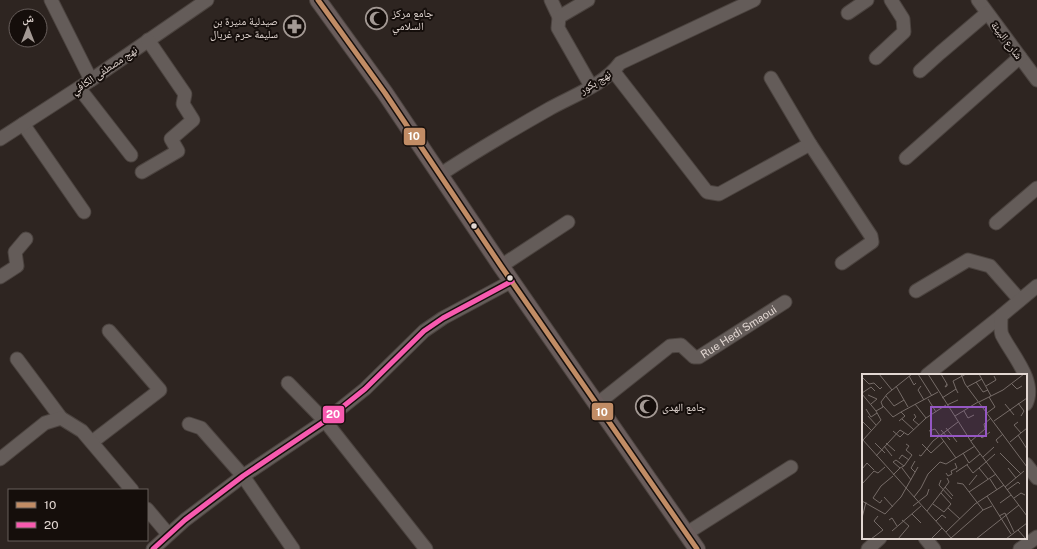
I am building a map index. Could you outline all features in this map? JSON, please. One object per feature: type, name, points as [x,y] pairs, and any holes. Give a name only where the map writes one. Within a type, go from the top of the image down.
[{"type":"main road","points":[[318,0],[441,174],[512,281],[697,549]]},
{"type":"street","points":[[51,0],[91,80]]},
{"type":"street","name":"نهج مصطفى الكافي","points":[[0,139],[91,80],[207,0]]},
{"type":"street","points":[[551,0],[559,17],[558,28],[591,86]]},
{"type":"street","points":[[559,17],[588,0]]},
{"type":"street","name":"نهج بكور","points":[[441,174],[489,143],[614,72],[620,63],[754,0]]},
{"type":"street","points":[[848,13],[867,0]]},
{"type":"street","points":[[876,58],[904,32],[903,19],[891,0]]},
{"type":"street","name":"شارع البيئة","points":[[978,0],[1037,80]]},
{"type":"street","points":[[920,71],[940,52],[987,13]]},
{"type":"street","points":[[142,172],[178,152],[171,139],[193,120],[183,104],[185,94],[148,40]]},
{"type":"street","points":[[906,158],[1020,57]]},
{"type":"street","points":[[614,72],[707,192],[719,194],[810,144]]},
{"type":"street","points":[[771,78],[810,144],[872,239],[872,242],[842,264]]},
{"type":"street","points":[[79,88],[130,155]]},
{"type":"street","points":[[23,124],[84,212]]},
{"type":"street","points":[[996,223],[1037,188]]},
{"type":"street","points":[[502,266],[568,222]]},
{"type":"street","points":[[0,277],[17,266],[15,252],[26,239]]},
{"type":"street","points":[[916,291],[968,260],[990,266],[1020,300]]},
{"type":"street","points":[[148,512],[161,544],[243,476],[325,421],[365,389],[424,331],[443,318],[512,281]]},
{"type":"street","points":[[928,374],[1037,286]]},
{"type":"street","name":"Rue Hedi Smaoui","points":[[598,404],[670,346],[681,345],[694,357],[699,357],[785,302]]},
{"type":"street","points":[[1000,316],[1002,334],[1032,376],[1035,385],[1033,394],[1027,403]]},
{"type":"street","points":[[92,442],[160,390],[109,330]]},
{"type":"street","points":[[17,359],[61,418],[82,431],[131,489]]},
{"type":"street","points":[[288,383],[325,421],[426,549]]},
{"type":"street","points":[[0,459],[45,423],[61,418]]},
{"type":"street","points":[[189,424],[201,428],[243,476],[293,549]]},
{"type":"street","points":[[1027,465],[1037,478]]},
{"type":"street","points":[[687,533],[791,467]]},
{"type":"street","points":[[1020,549],[1037,537]]},
{"type":"street","points":[[868,549],[879,539]]},
{"type":"street","points":[[926,539],[934,549]]},
{"type":"transit line","name":"10","points":[[318,0],[385,93],[501,266],[697,549]]},
{"type":"transit line","name":"20","points":[[153,549],[185,520],[243,476],[325,421],[365,389],[424,331],[443,318],[512,281]]},
{"type":"place","name":"جامع مركز السلامي","points":[[377,19]]},
{"type":"place","name":"صيدلية منيرة بن سليمة حرم غربال","points":[[294,27]]},
{"type":"place","name":"جامع الهدى","points":[[646,407]]}]
